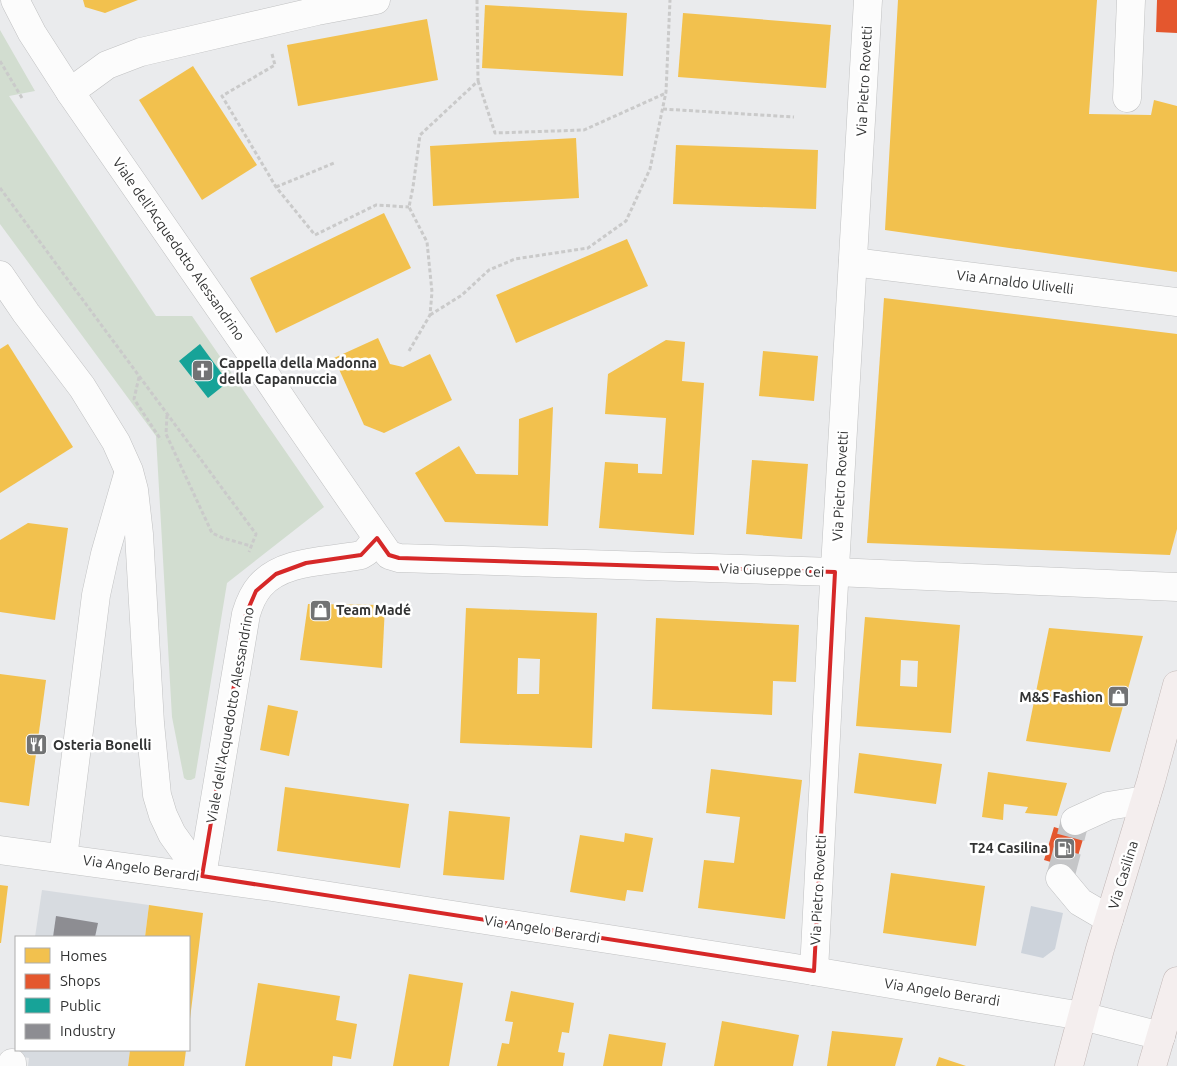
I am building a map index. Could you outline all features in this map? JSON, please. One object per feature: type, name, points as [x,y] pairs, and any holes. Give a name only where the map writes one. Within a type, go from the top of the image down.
[{"type":"main road","name":"Via Casilina","points":[[1068,1066],[1177,685]]},
{"type":"main road","points":[[1152,1066],[1177,981]]},
{"type":"street","name":"Viale dell'Acquedotto Alessandrino","points":[[14,0],[32,33],[70,92],[377,538],[366,552],[361,555],[306,563],[285,569],[270,577],[259,586],[252,598],[246,614],[202,876]]},
{"type":"street","points":[[70,92],[99,70],[130,55],[324,10],[376,0]]},
{"type":"street","points":[[856,0],[868,0]]},
{"type":"street","name":"Via Pietro Rovetti","points":[[814,972],[868,0]]},
{"type":"street","points":[[1127,98],[1132,0]]},
{"type":"street","name":"Via Arnaldo Ulivelli","points":[[853,262],[1177,302]]},
{"type":"street","points":[[0,275],[82,388],[116,442],[129,471],[134,490],[138,525],[150,723],[157,794],[163,815],[172,834],[202,876]]},
{"type":"street","points":[[63,858],[96,595],[105,554],[129,471]]},
{"type":"street","name":"Via Giuseppe Cei","points":[[377,538],[389,555],[399,558],[835,572],[1177,587]]},
{"type":"street","points":[[1075,821],[1108,806],[1145,800]]},
{"type":"street","name":"Via Angelo Berardi","points":[[0,850],[202,876],[814,972],[1082,1016],[1161,1036]]},
{"type":"street","points":[[1060,878],[1080,902],[1110,919]]},
{"type":"path","points":[[477,0],[478,82],[495,133],[584,130],[666,92]]},
{"type":"path","points":[[430,316],[462,295],[489,270],[515,259],[588,248],[626,221],[650,169],[663,109],[666,92],[670,0]]},
{"type":"path","points":[[264,24],[275,65],[222,96],[276,187],[315,235],[376,205],[409,206]]},
{"type":"path","points":[[0,60],[22,98]]},
{"type":"path","points":[[410,351],[430,316],[432,292],[427,242],[409,206],[420,135],[478,82]]},
{"type":"path","points":[[663,109],[794,117]]},
{"type":"path","points":[[276,187],[334,163]]},
{"type":"path","points":[[0,188],[256,534],[249,554]]},
{"type":"path","points":[[139,377],[134,399],[160,440]]},
{"type":"path","points":[[167,415],[166,434],[212,533],[251,546]]},
{"type":"highlighted area","points":[[377,538],[389,555],[399,558],[835,572],[814,971],[202,876],[246,614],[256,591],[276,574],[306,563],[361,555]]},
{"type":"shaded area","points":[[0,30],[35,91],[9,96],[156,316],[192,316],[324,507],[227,583],[195,778],[191,780],[184,778],[172,717],[156,436],[0,224]]},
{"type":"shaded area","points":[[42,890],[149,905],[145,936],[35,936]]},
{"type":"shaded area","points":[[18,1051],[130,1051],[128,1066],[28,1066],[29,1058],[17,1056]]},
{"type":"building: Homes","points":[[83,0],[138,0],[105,13],[85,7]]},
{"type":"building: Homes","points":[[898,0],[1097,0],[1089,114],[1151,115],[1154,100],[1177,106],[1177,272],[885,230]]},
{"type":"building: Homes","points":[[485,5],[627,13],[623,76],[482,68]]},
{"type":"building: Homes","points":[[683,13],[831,25],[826,88],[678,77]]},
{"type":"building: Homes","points":[[427,19],[438,80],[298,106],[287,45]]},
{"type":"building: Homes","points":[[193,66],[257,165],[202,200],[139,100]]},
{"type":"building: Homes","points":[[576,138],[579,198],[433,206],[430,146]]},
{"type":"building: Homes","points":[[676,145],[818,150],[816,209],[673,204]]},
{"type":"building: Homes","points":[[384,213],[411,268],[276,333],[250,278]]},
{"type":"building: Homes","points":[[627,239],[648,286],[516,343],[496,295]]},
{"type":"building: Homes","points":[[884,298],[1177,334],[1177,529],[1170,555],[867,543]]},
{"type":"building: Homes","points":[[378,338],[390,364],[403,367],[430,354],[452,400],[384,433],[364,425],[334,358]]},
{"type":"building: Homes","points":[[666,340],[685,342],[682,381],[704,383],[694,535],[599,528],[605,462],[638,464],[638,473],[662,474],[666,418],[605,414],[608,374]]},
{"type":"building: Homes","points":[[8,344],[73,447],[0,493],[0,349]]},
{"type":"building: Homes","points":[[763,351],[818,356],[814,401],[759,396]]},
{"type":"building: Homes","points":[[553,407],[548,526],[445,522],[415,473],[459,446],[476,474],[518,475],[519,419]]},
{"type":"building: Homes","points":[[752,460],[808,464],[802,539],[746,534]]},
{"type":"building: Homes","points":[[28,523],[68,528],[55,620],[0,612],[0,540]]},
{"type":"building: Homes","points":[[308,604],[385,605],[382,668],[300,660]]},
{"type":"building: Homes","points":[[466,608],[597,613],[592,748],[460,743]],"holes":[[[518,658],[540,659],[539,694],[517,694]]]},
{"type":"building: Homes","points":[[865,617],[960,625],[951,733],[856,726]],"holes":[[[901,660],[918,661],[917,687],[900,686]]]},
{"type":"building: Homes","points":[[656,618],[799,625],[796,682],[773,681],[772,715],[652,709]]},
{"type":"building: Homes","points":[[1049,628],[1143,636],[1110,752],[1026,741]]},
{"type":"building: Homes","points":[[0,674],[46,680],[29,806],[0,802]]},
{"type":"building: Homes","points":[[268,705],[298,711],[289,756],[260,750]]},
{"type":"building: Homes","points":[[859,753],[942,764],[936,804],[854,793]]},
{"type":"building: Homes","points":[[711,769],[802,780],[785,919],[698,908],[704,860],[734,863],[740,817],[706,813]]},
{"type":"building: Homes","points":[[988,772],[1067,783],[1057,816],[1025,813],[1028,807],[1004,804],[1003,820],[982,817]]},
{"type":"building: Homes","points":[[285,787],[409,804],[400,868],[277,851]]},
{"type":"building: Homes","points":[[449,811],[510,817],[504,880],[443,875]]},
{"type":"building: Homes","points":[[625,833],[653,838],[643,892],[627,890],[625,901],[570,892],[580,835],[624,842]]},
{"type":"building: Homes","points":[[891,873],[985,886],[976,946],[883,933]]},
{"type":"building: Homes","points":[[0,885],[8,886],[1,943],[0,943]]},
{"type":"building: Homes","points":[[149,905],[203,913],[190,1019],[190,936],[145,936]]},
{"type":"building: Homes","points":[[409,974],[463,983],[449,1066],[393,1066]]},
{"type":"building: Homes","points":[[258,983],[340,996],[336,1020],[357,1024],[351,1059],[333,1056],[332,1066],[245,1066]]},
{"type":"building: Homes","points":[[511,991],[574,1003],[569,1033],[562,1032],[558,1052],[565,1053],[563,1066],[497,1066],[502,1043],[509,1044],[513,1022],[505,1021]]},
{"type":"building: Homes","points":[[722,1021],[799,1035],[793,1066],[714,1066]]},
{"type":"building: Homes","points":[[832,1031],[903,1038],[895,1066],[827,1066]]},
{"type":"building: Homes","points":[[609,1034],[666,1043],[662,1066],[603,1066]]},
{"type":"building: Homes","points":[[130,1051],[186,1051],[184,1066],[128,1066]]},
{"type":"building: Homes","points":[[939,1057],[966,1066],[936,1066]]},
{"type":"building: Shops","points":[[1157,0],[1177,0],[1177,33],[1156,32]]},
{"type":"building: Shops","name":"T24 Casilina","points":[[1054,827],[1084,836],[1074,869],[1044,860]]},
{"type":"building: Public","name":"Cappella della Madonna della Capannuccia","points":[[200,344],[228,382],[208,398],[179,361]]},
{"type":"building: Industry","points":[[56,916],[98,923],[95,936],[53,936]]},
{"type":"building: Other","points":[[1031,906],[1063,913],[1055,949],[1043,958],[1021,953]]},
{"type":"tunnel","points":[[1060,878],[1075,821]]},
{"type":"place","name":"Cappella della Madonna della Capannuccia","points":[[203,371]]},
{"type":"place","name":"Team Madé","points":[[320,610]]},
{"type":"place","name":"M&S Fashion","points":[[1119,697]]},
{"type":"place","name":"Osteria Bonelli","points":[[37,745]]},
{"type":"place","name":"T24 Casilina","points":[[1064,848]]}]
